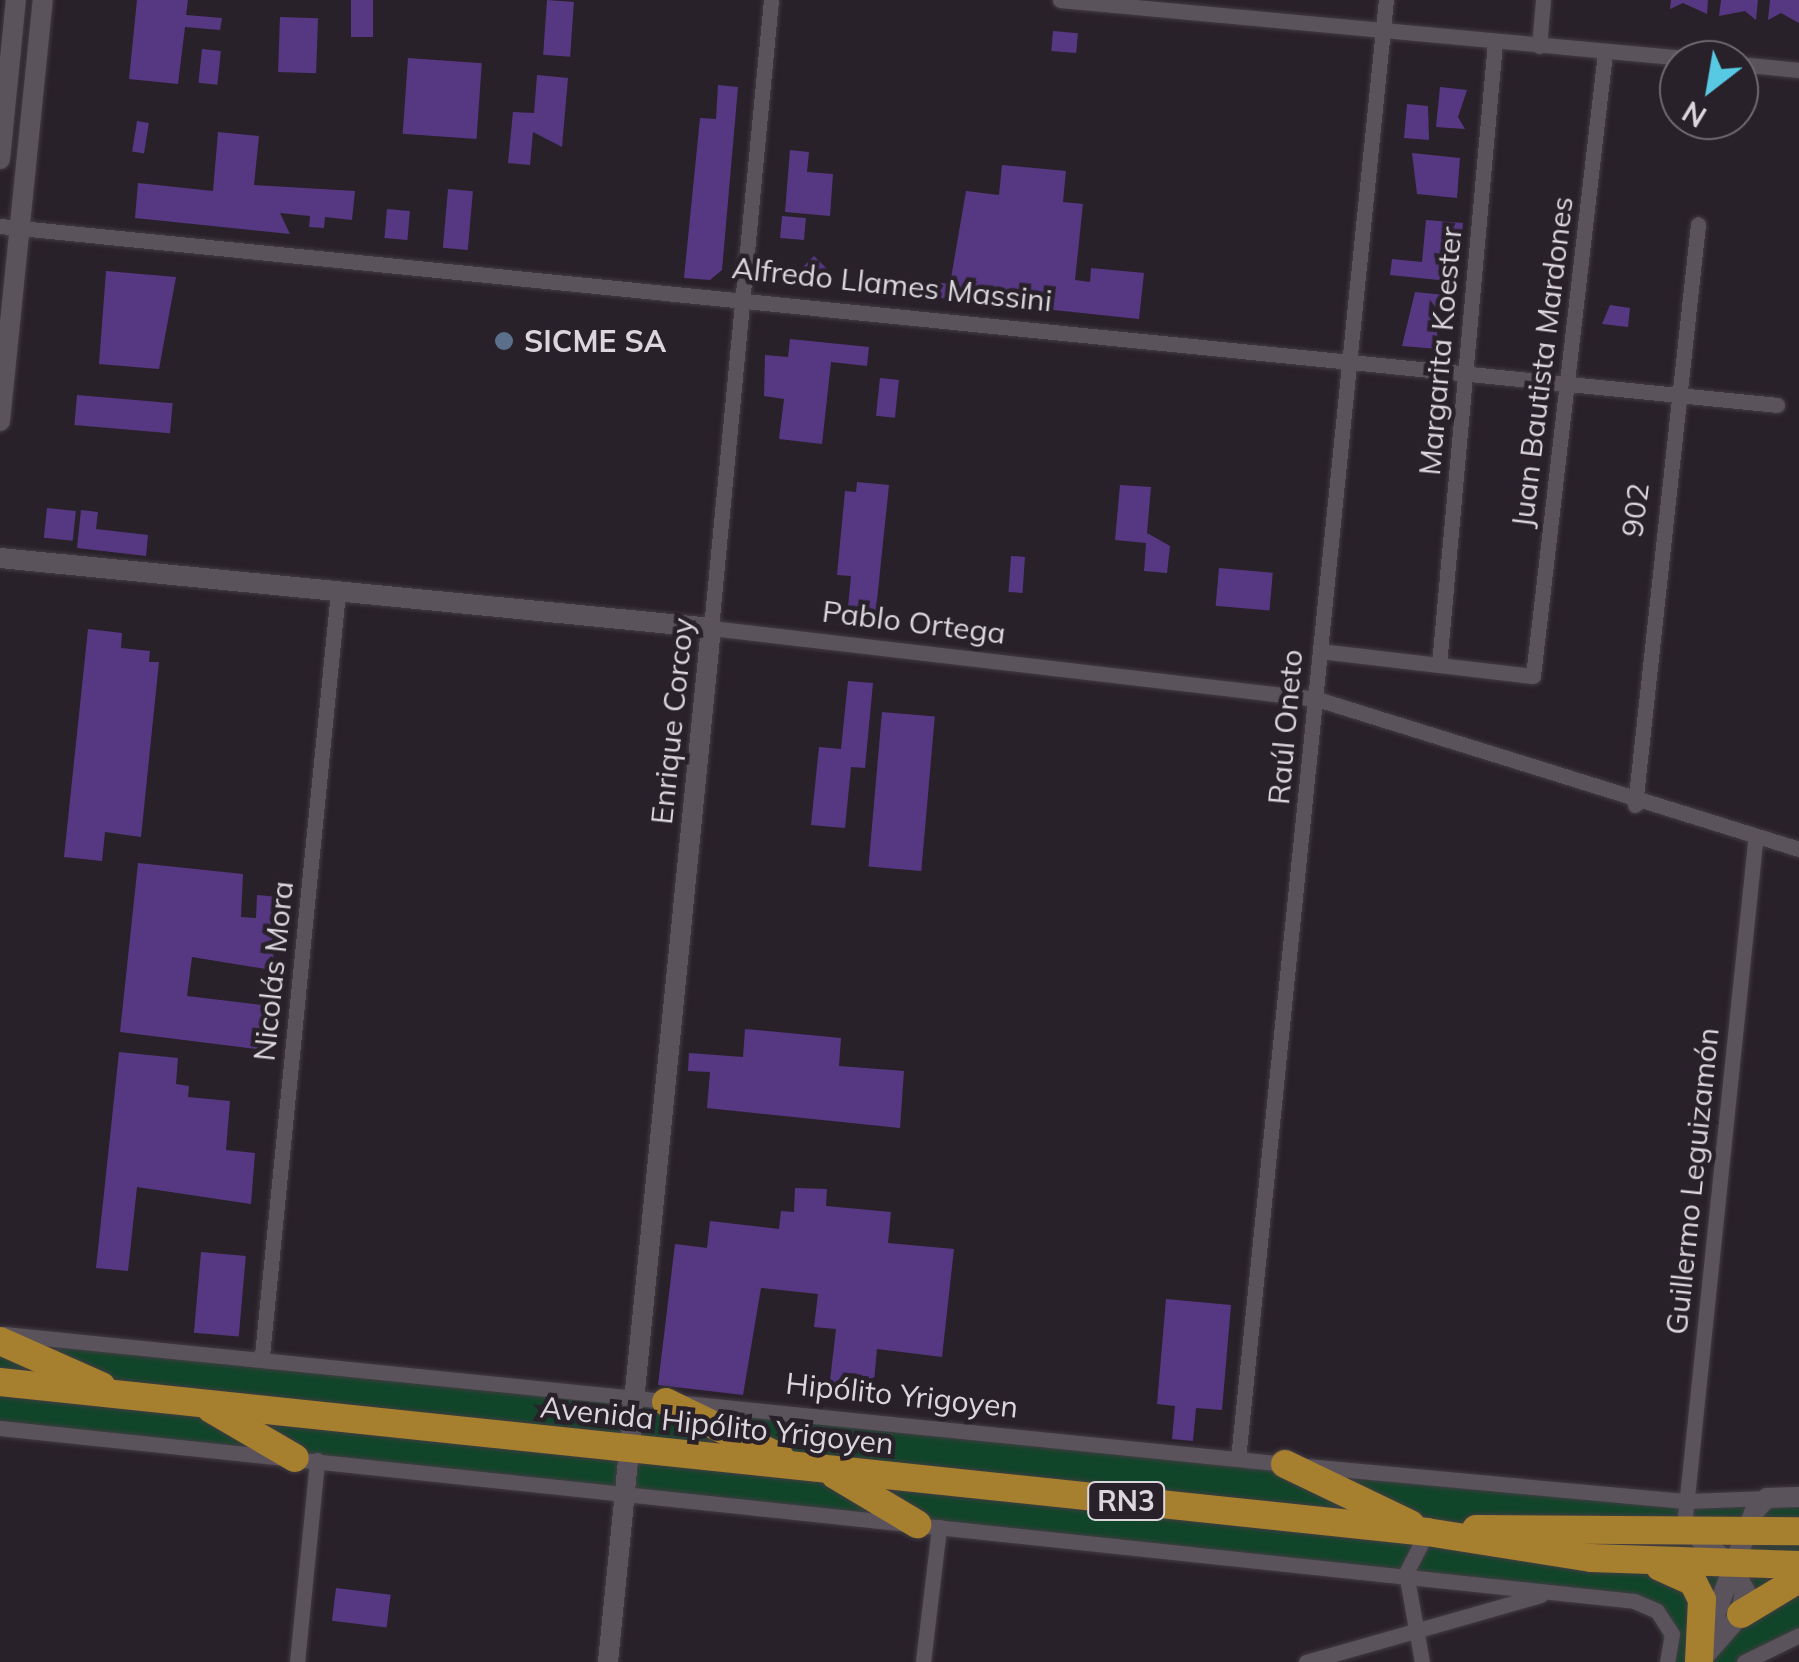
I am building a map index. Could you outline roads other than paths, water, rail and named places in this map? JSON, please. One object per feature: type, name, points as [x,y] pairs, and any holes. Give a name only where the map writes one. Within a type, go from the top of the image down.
[{"type":"highway","points":[[0,1337],[116,1394]]},
{"type":"highway","name":"Avenida Hipólito Yrigoyen","points":[[0,1382],[1427,1532],[1644,1563],[1799,1565]]},
{"type":"highway","points":[[666,1402],[928,1526]]},
{"type":"highway","points":[[201,1403],[306,1459]]},
{"type":"highway","points":[[1284,1464],[1427,1532]]},
{"type":"highway","name":"Avenida Hipólito Yrigoyen","points":[[1427,1532],[1686,1514],[1743,1533],[1799,1531]]},
{"type":"highway","points":[[1644,1563],[1693,1582],[1702,1600],[1699,1662]]},
{"type":"highway","points":[[1741,1614],[1799,1579]]},
{"type":"street","points":[[0,160],[16,0]]},
{"type":"street","points":[[0,422],[10,226],[43,0]]},
{"type":"street","name":"Enrique Corcoy","points":[[608,1662],[771,0]]},
{"type":"street","points":[[1060,0],[1238,8],[1383,31],[1659,57]]},
{"type":"street","name":"Raúl Oneto","points":[[1238,1460],[1386,0]]},
{"type":"street","points":[[1538,46],[1543,0]]},
{"type":"street","name":"Margarita Koester","points":[[1439,665],[1496,42]]},
{"type":"street","name":"Juan Bautista Mardones","points":[[1439,665],[1533,676],[1605,53]]},
{"type":"street","points":[[1759,66],[1799,70]]},
{"type":"street","name":"902","points":[[1635,804],[1698,224]]},
{"type":"street","name":"Alfredo Llames Massini","points":[[10,226],[1466,368],[1778,406]]},
{"type":"street","name":"Pablo Ortega","points":[[0,558],[711,628],[1317,699],[1754,842],[1799,849]]},
{"type":"street","name":"Nicolás Mora","points":[[262,1355],[338,592]]},
{"type":"street","points":[[1320,650],[1439,665]]},
{"type":"street","name":"Guillermo Leguizamón","points":[[1686,1514],[1754,842]]},
{"type":"street","name":"Hipólito Yrigoyen","points":[[0,1337],[262,1355],[666,1402],[1284,1464],[1686,1514],[1767,1498],[1799,1497]]},
{"type":"street","points":[[0,1428],[1406,1572],[1634,1601],[1657,1611],[1672,1634],[1668,1662]]},
{"type":"street","points":[[297,1662],[306,1459]]},
{"type":"street","points":[[1699,1662],[1743,1533],[1767,1498]]},
{"type":"street","points":[[1686,1514],[1731,1564],[1745,1591],[1741,1614],[1699,1662]]},
{"type":"street","points":[[923,1662],[928,1526]]},
{"type":"street","points":[[1422,1662],[1422,1631],[1406,1572],[1427,1532]]},
{"type":"street","points":[[1306,1662],[1550,1592]]},
{"type":"street","points":[[1744,1662],[1798,1637]]},
{"type":"place","name":"SICME SA","points":[[504,341]]}]
